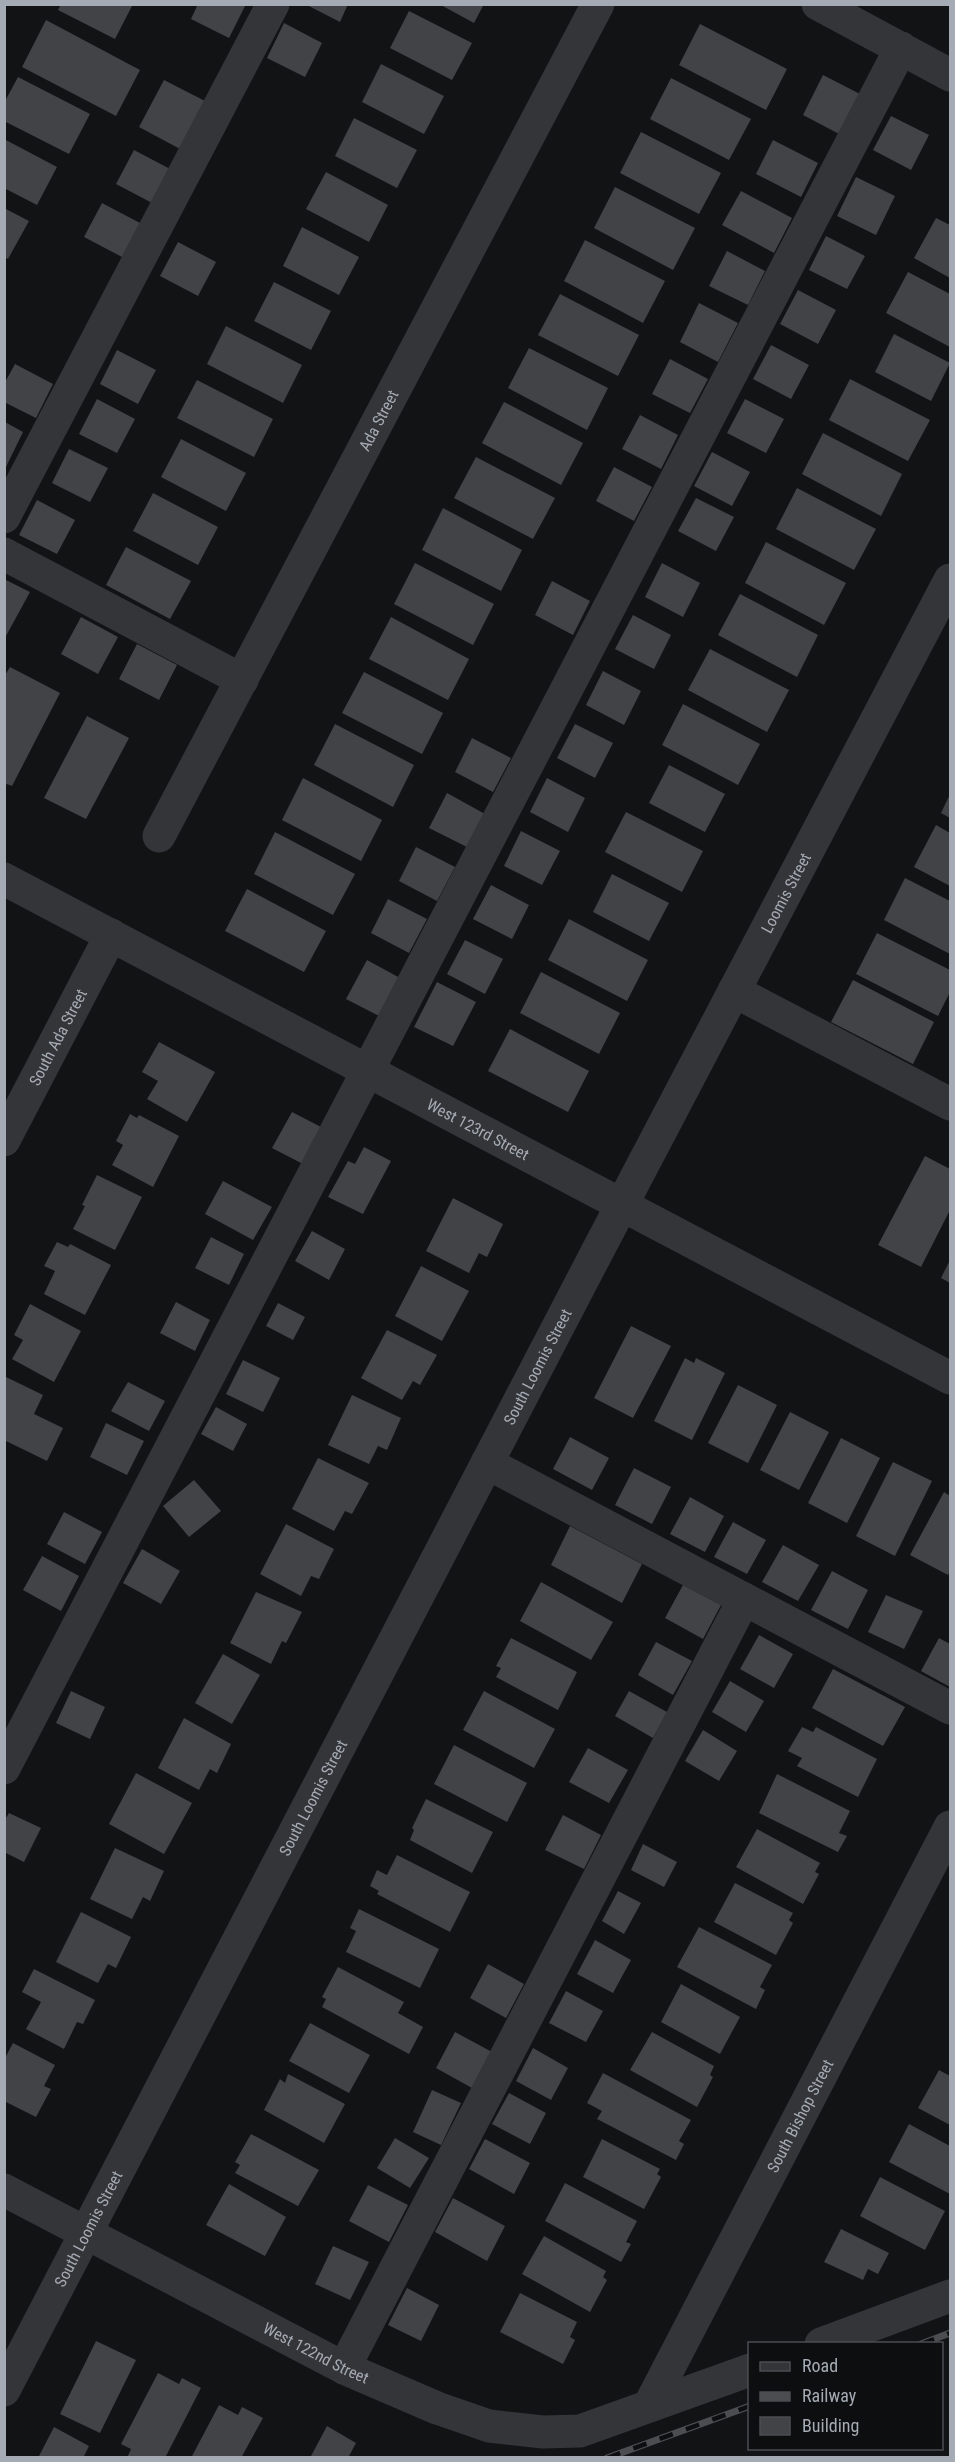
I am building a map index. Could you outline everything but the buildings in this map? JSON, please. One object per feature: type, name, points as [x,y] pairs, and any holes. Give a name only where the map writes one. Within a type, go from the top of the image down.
[{"type":"street","points":[[4,517],[273,4]]},
{"type":"street","name":"Ada Street","points":[[159,836],[598,4]]},
{"type":"street","points":[[818,4],[951,75]]},
{"type":"street","points":[[4,1768],[901,48]]},
{"type":"street","points":[[4,554],[242,680]]},
{"type":"street","name":"Loomis Street","points":[[622,1205],[951,580]]},
{"type":"street","name":"West 123rd Street","points":[[4,879],[951,1378]]},
{"type":"street","name":"South Ada Street","points":[[4,1140],[111,935]]},
{"type":"street","points":[[734,991],[951,1104]]},
{"type":"street","name":"South Loomis Street","points":[[4,2390],[622,1205]]},
{"type":"street","points":[[487,1463],[951,1708]]},
{"type":"street","points":[[344,2368],[744,1599]]},
{"type":"street","name":"South Bishop Street","points":[[649,2406],[951,1827]]},
{"type":"street","name":"West 122nd Street","points":[[4,2190],[344,2368],[437,2408],[478,2422],[543,2433],[580,2431],[748,2371]]},
{"type":"street","points":[[824,2342],[951,2296]]},
{"type":"railway","points":[[926,2342],[950,2333]]},
{"type":"railway","points":[[607,2458],[748,2407]]}]
